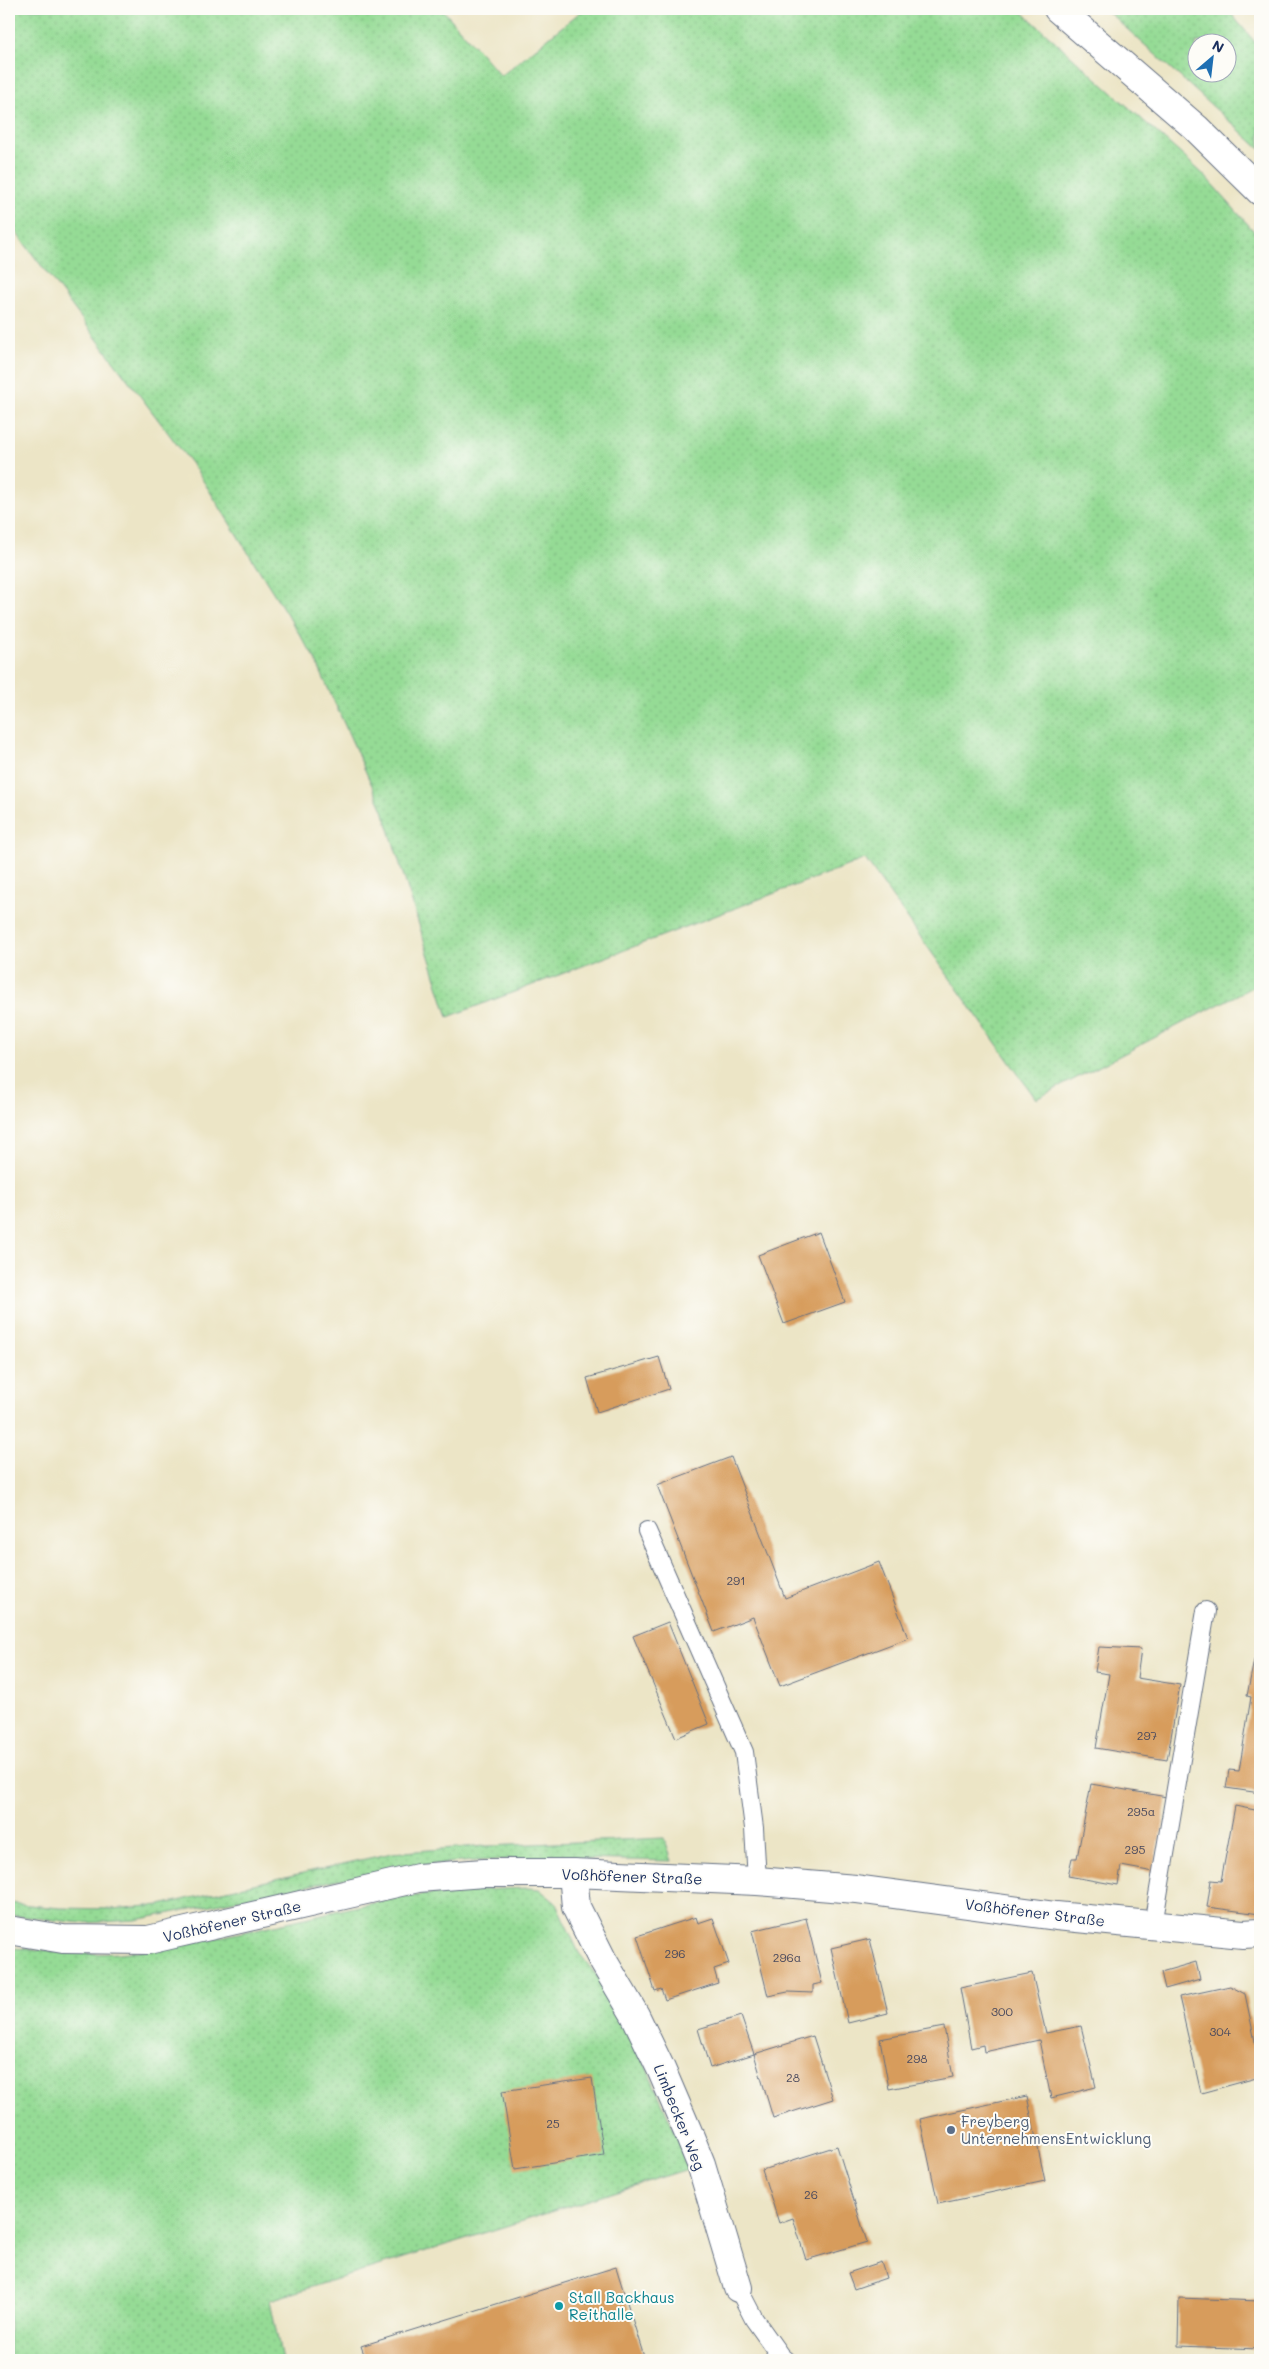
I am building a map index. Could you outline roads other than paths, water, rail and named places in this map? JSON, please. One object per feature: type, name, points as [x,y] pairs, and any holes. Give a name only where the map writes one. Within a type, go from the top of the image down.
[{"type":"street","points":[[1058,9],[1196,128],[1260,191]]},
{"type":"street","name":"Voßhöfener Straße","points":[[9,1930],[63,1939],[148,1940],[418,1878],[484,1873],[573,1873],[757,1881],[856,1889],[1056,1916],[1260,1933]]},
{"type":"street","name":"Limbecker Weg","points":[[573,1873],[576,1908],[602,1959],[644,2033],[688,2132],[700,2164],[738,2288]]},
{"type":"lane","points":[[647,1531],[744,1752],[754,1828],[757,1881]]},
{"type":"lane","points":[[1152,1925],[1206,1611]]},
{"type":"lane","name":"Limbecker Weg","points":[[738,2288],[754,2319],[785,2360]]},
{"type":"railway","points":[[1253,9],[1260,17]]},
{"type":"place","name":"Freyberg UnternehmensEntwicklung","points":[[951,2130]]},
{"type":"place","name":"Stall Backhaus Reithalle","points":[[559,2306]]}]
